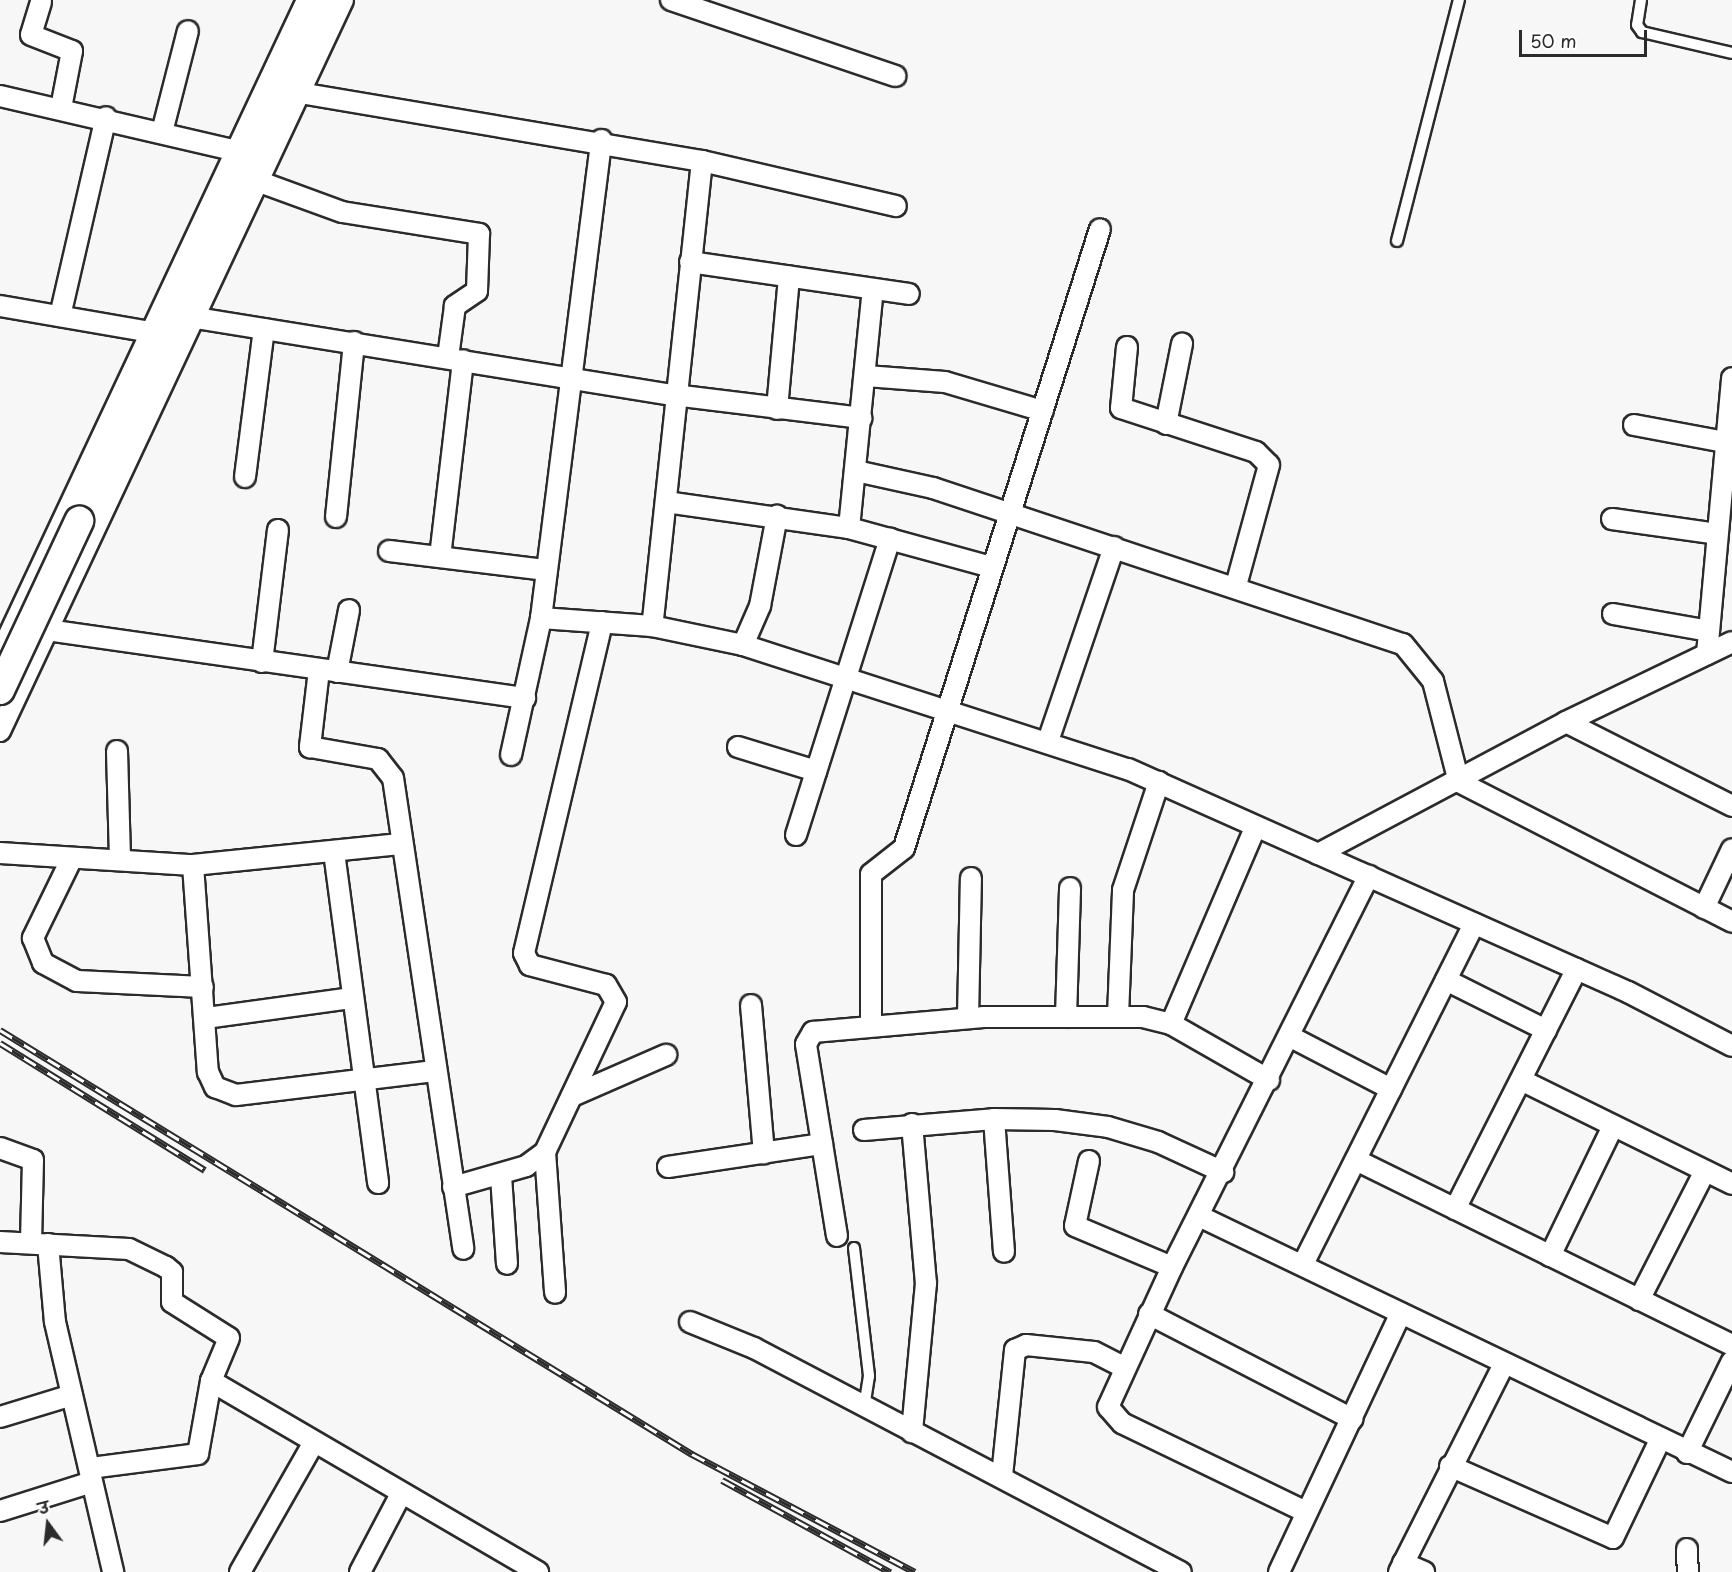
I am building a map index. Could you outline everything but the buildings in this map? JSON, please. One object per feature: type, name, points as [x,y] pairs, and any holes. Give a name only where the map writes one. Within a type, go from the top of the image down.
[{"type":"main road","points":[[0,690],[324,0]]},
{"type":"street","points":[[2,644],[19,615],[307,0]]},
{"type":"street","points":[[0,731],[260,182],[343,0]]},
{"type":"street","points":[[670,0],[896,76]]},
{"type":"street","points":[[41,2],[32,35],[72,51],[61,108]]},
{"type":"street","points":[[162,132],[188,31]]},
{"type":"street","points":[[300,93],[601,140],[896,206]]},
{"type":"street","points":[[0,96],[106,117],[236,151]]},
{"type":"street","points":[[60,316],[106,117]]},
{"type":"street","points":[[511,755],[541,618],[568,376],[601,140]]},
{"type":"street","points":[[652,626],[666,502],[674,395],[702,161]]},
{"type":"street","points":[[260,182],[342,212],[479,234],[477,291],[455,306],[455,358],[440,557]]},
{"type":"street","points":[[871,1025],[871,874],[904,848],[1100,229]]},
{"type":"street","points":[[690,262],[909,294]]},
{"type":"street","points":[[777,409],[789,276]]},
{"type":"street","points":[[849,528],[862,418],[873,289]]},
{"type":"street","points":[[0,306],[152,332]]},
{"type":"street","points":[[196,318],[568,376],[674,395],[862,418]]},
{"type":"street","points":[[245,477],[264,329]]},
{"type":"street","points":[[336,517],[354,342]]},
{"type":"street","points":[[1166,424],[1182,344]]},
{"type":"street","points":[[1127,347],[1120,408],[1256,452],[1269,465],[1236,586]]},
{"type":"street","points":[[866,376],[945,382],[1043,411]]},
{"type":"street","points":[[1707,654],[1732,378]]},
{"type":"street","points":[[1634,425],[1725,442]]},
{"type":"street","points":[[856,471],[933,488],[1236,586],[1402,644],[1433,681],[1459,782],[1732,922]]},
{"type":"street","points":[[666,502],[849,528],[992,567]]},
{"type":"street","points":[[742,645],[760,606],[777,516]]},
{"type":"street","points":[[1612,519],[1718,534]]},
{"type":"street","points":[[262,662],[278,530]]},
{"type":"street","points":[[796,835],[890,539]]},
{"type":"street","points":[[1048,741],[1114,547]]},
{"type":"street","points":[[389,551],[547,570]]},
{"type":"street","points":[[349,610],[328,671],[310,747],[386,763],[393,778],[400,844],[463,1249]]},
{"type":"street","points":[[1613,614],[1709,631]]},
{"type":"street","points":[[19,615],[47,630],[525,698]]},
{"type":"street","points":[[541,618],[652,626],[742,645],[846,675],[1048,741],[1159,782],[1256,828],[1369,876],[1730,1039]]},
{"type":"street","points":[[555,1293],[544,1152],[613,1012],[613,993],[589,978],[530,965],[524,953],[602,622]]},
{"type":"street","points":[[1318,854],[1459,782],[1566,722],[1732,642]]},
{"type":"street","points":[[1566,722],[1732,806]]},
{"type":"street","points":[[738,747],[816,771]]},
{"type":"street","points":[[117,751],[120,859]]},
{"type":"street","points":[[1118,1016],[1123,890],[1159,782]]},
{"type":"street","points":[[1171,1024],[1256,828]]},
{"type":"street","points":[[0,853],[71,860],[120,859],[193,865],[400,844]]},
{"type":"street","points":[[1704,908],[1732,849]]},
{"type":"street","points":[[334,852],[378,1184]]},
{"type":"street","points":[[71,860],[33,938],[43,963],[77,981],[203,987]]},
{"type":"street","points":[[193,865],[206,1018],[208,1072],[223,1094],[435,1071]]},
{"type":"street","points":[[1306,1512],[1114,1417],[1110,1398],[1172,1267],[1201,1218],[1369,876]]},
{"type":"street","points":[[968,1018],[971,878]]},
{"type":"street","points":[[1066,1017],[1070,888]]},
{"type":"street","points":[[1303,1264],[1474,924]]},
{"type":"street","points":[[1455,1209],[1577,969]]},
{"type":"street","points":[[1446,980],[1546,1030]]},
{"type":"street","points":[[206,1018],[352,998]]},
{"type":"street","points":[[751,1005],[764,1153]]},
{"type":"street","points":[[837,1236],[806,1039],[813,1032],[968,1018],[1118,1016],[1171,1024],[1269,1080]]},
{"type":"street","points":[[1289,1036],[1391,1089]]},
{"type":"street","points":[[572,1096],[666,1055]]},
{"type":"street","points":[[1521,1080],[1732,1184]]},
{"type":"street","points":[[864,1130],[912,1124],[994,1119],[1108,1127],[1158,1142],[1223,1172]]},
{"type":"street","points":[[994,1119],[1004,1251]]},
{"type":"street","points":[[912,1124],[926,1283],[912,1432]]},
{"type":"street","points":[[1550,1256],[1613,1126]]},
{"type":"street","points":[[668,1167],[822,1144]]},
{"type":"street","points":[[0,1148],[33,1160],[39,1244],[113,1572]]},
{"type":"street","points":[[453,1187],[501,1176],[544,1152]]},
{"type":"street","points":[[1356,1160],[1732,1345]]},
{"type":"street","points":[[1089,1161],[1075,1226],[1172,1267]]},
{"type":"street","points":[[1639,1300],[1705,1171]]},
{"type":"street","points":[[501,1176],[507,1264]]},
{"type":"street","points":[[1201,1218],[1303,1264],[1503,1366],[1732,1472]]},
{"type":"street","points":[[0,1242],[129,1249],[172,1272],[172,1302],[229,1338],[211,1381],[198,1454],[91,1475],[0,1511]]},
{"type":"street","points":[[1279,1572],[1401,1313]]},
{"type":"street","points":[[1149,1314],[1352,1419]]},
{"type":"street","points":[[690,1322],[754,1348],[912,1432],[1002,1476],[1181,1572]]},
{"type":"street","points":[[1002,1476],[1014,1350],[1026,1345],[1094,1352],[1123,1367]]},
{"type":"street","points":[[1687,1453],[1732,1361]]},
{"type":"street","points":[[1424,1572],[1401,1568],[1450,1466],[1503,1366]]},
{"type":"street","points":[[211,1381],[313,1444],[538,1572]]},
{"type":"street","points":[[0,1417],[72,1395]]},
{"type":"street","points":[[1450,1466],[1613,1538],[1660,1440]]},
{"type":"street","points":[[240,1572],[313,1444]]},
{"type":"street","points":[[360,1572],[401,1494]]},
{"type":"street","points":[[1687,1549],[1688,1572]]},
{"type":"lane","points":[[1397,241],[1459,0]]},
{"type":"lane","points":[[1641,0],[1637,25],[1642,32],[1732,53]]},
{"type":"lane","points":[[854,1248],[869,1376],[864,1406]]},
{"type":"railway","points":[[0,1030],[692,1454],[915,1572]]},
{"type":"railway","points":[[0,1043],[205,1170]]},
{"type":"railway","points":[[722,1480],[890,1572]]}]
